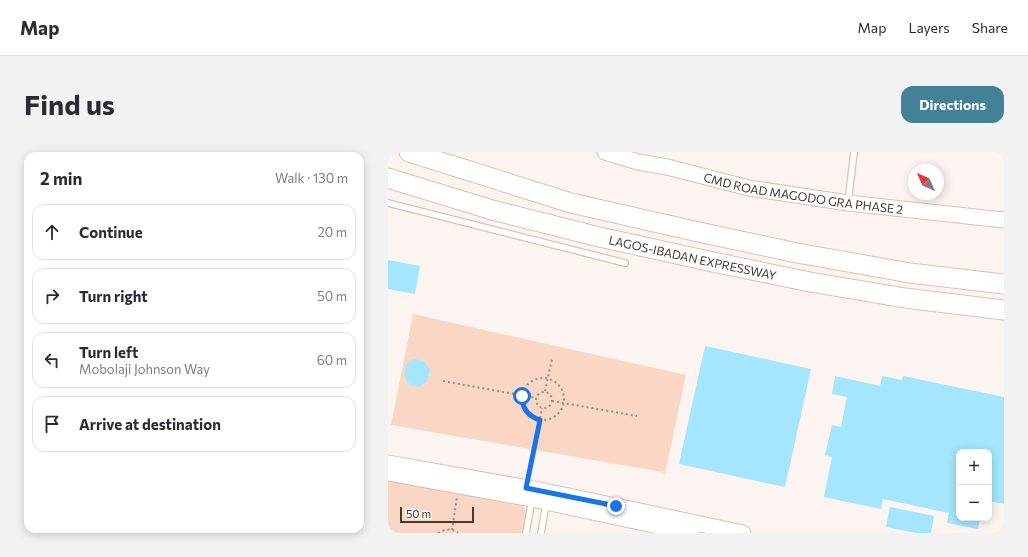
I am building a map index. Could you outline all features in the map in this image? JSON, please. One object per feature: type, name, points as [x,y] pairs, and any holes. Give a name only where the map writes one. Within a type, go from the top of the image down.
[{"type":"highway","points":[[409,152],[571,203],[694,231],[797,253],[910,272],[1004,284]]},
{"type":"highway","name":"LAGOS-IBADAN EXPRESSWAY","points":[[388,178],[492,210],[595,236],[713,262],[810,282],[883,294],[1004,310]]},
{"type":"street","name":"CMD ROAD MAGODO GRA PHASE 2","points":[[605,152],[638,162],[667,167],[749,188],[848,203],[1004,220]]},
{"type":"street","points":[[388,463],[691,533]]},
{"type":"street","points":[[388,474],[459,486],[535,496],[743,533]]},
{"type":"lane","points":[[848,203],[854,152]]},
{"type":"lane","points":[[388,203],[625,263]]},
{"type":"lane","points":[[526,533],[535,496]]},
{"type":"lane","points":[[535,496],[541,533]]},
{"type":"path","points":[[545,392],[552,359]]},
{"type":"path","points":[[548,378],[559,385],[564,397],[561,409],[557,414],[552,418],[540,420],[530,416],[526,412],[523,407],[522,396],[523,390],[531,381],[548,378]]},
{"type":"path","points":[[443,381],[536,398]]},
{"type":"path","points":[[542,408],[536,403],[538,393],[543,391],[550,394],[552,401]]},
{"type":"path","points":[[552,401],[637,416]]},
{"type":"path","points":[[542,408],[550,405],[552,401]]},
{"type":"path","points":[[535,496],[542,408]]},
{"type":"path","points":[[452,530],[459,486]]},
{"type":"path","points":[[438,533],[447,529],[458,533]]},
{"type":"path","points":[[388,532],[392,533]]},
{"type":"shaded area","points":[[413,314],[686,375],[665,474],[657,471],[391,425]]},
{"type":"shaded area","points":[[388,478],[520,502],[527,514],[525,533],[388,533]]},
{"type":"building","points":[[388,260],[420,266],[415,294],[388,289]]},
{"type":"building","points":[[705,346],[811,369],[785,487],[679,464]]},
{"type":"building","points":[[414,359],[424,361],[430,370],[427,381],[419,387],[410,385],[404,376],[406,365]]},
{"type":"building","points":[[835,376],[880,386],[882,376],[902,380],[903,376],[1004,397],[1004,504],[992,502],[992,449],[956,449],[956,521],[979,521],[978,529],[947,523],[949,513],[883,499],[881,509],[824,497],[832,457],[825,455],[832,425],[841,427],[847,397],[832,394]]},
{"type":"building","points":[[890,507],[934,516],[931,533],[916,533],[886,527]]},
{"type":"route","points":[[522,396],[523,407],[526,412],[530,416],[540,420],[526,488],[616,506]]}]
